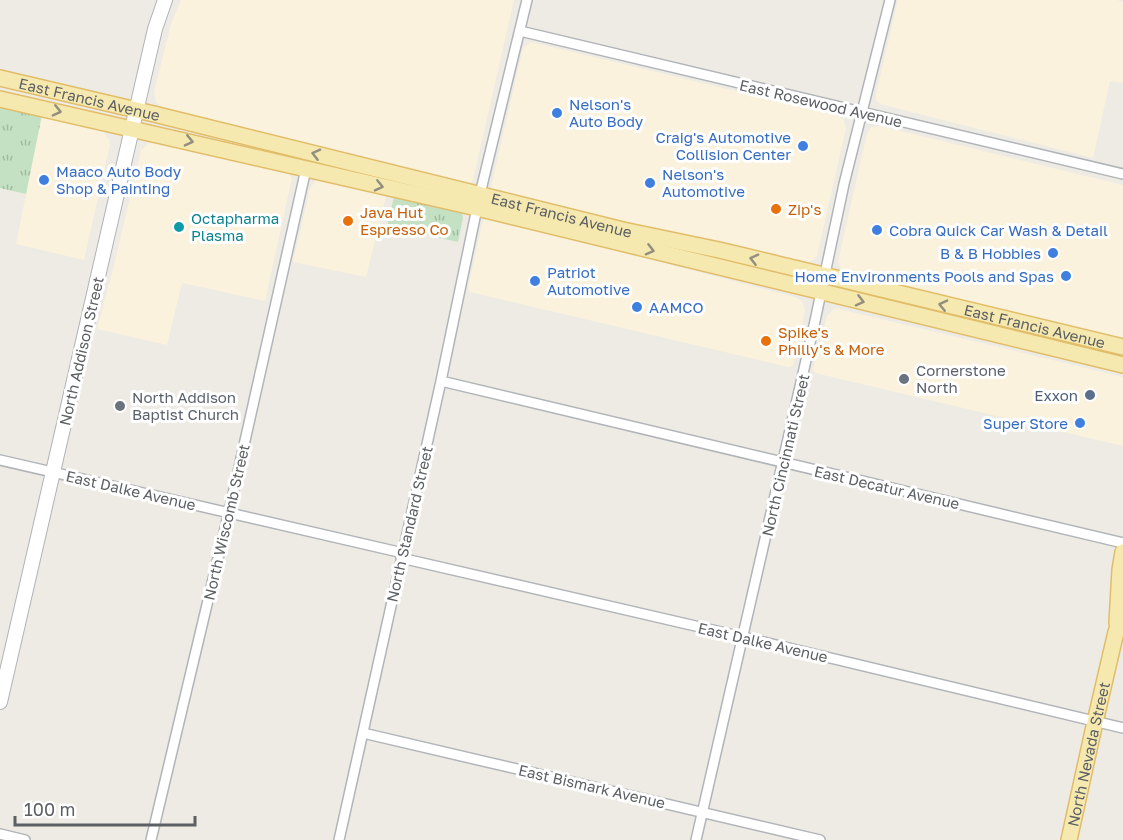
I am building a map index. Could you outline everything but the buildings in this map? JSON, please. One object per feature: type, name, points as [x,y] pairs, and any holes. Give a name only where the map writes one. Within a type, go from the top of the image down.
[{"type":"main road","name":"East Francis Avenue","points":[[0,78],[136,110],[478,201],[822,284],[1123,365]]},
{"type":"main road","name":"East Francis Avenue","points":[[0,99],[306,169],[478,201]]},
{"type":"main road","name":"East Francis Avenue","points":[[822,284],[1123,347]]},
{"type":"main road","name":"North Nevada Street","points":[[1116,632],[1123,552]]},
{"type":"main road","name":"North Nevada Street","points":[[1069,840],[1116,632],[1123,613]]},
{"type":"street","name":"North Addison Street","points":[[0,702],[155,29],[165,0]]},
{"type":"street","name":"North Standard Street","points":[[339,840],[441,381],[478,201],[526,0]]},
{"type":"street","name":"North Cincinnati Street","points":[[696,840],[822,284],[890,0]]},
{"type":"street","name":"East Rosewood Avenue","points":[[520,31],[1123,174]]},
{"type":"street","name":"North Wiscomb Street","points":[[151,840],[229,512],[306,169]]},
{"type":"street","name":"East Decatur Avenue","points":[[441,381],[1123,543]]},
{"type":"street","name":"East Dalke Avenue","points":[[0,460],[229,512],[1123,728]]},
{"type":"street","name":"East Bismark Avenue","points":[[363,733],[820,840]]},
{"type":"street","points":[[0,834],[25,840]]},
{"type":"shaded area","points":[[181,0],[514,0],[473,180],[470,184],[457,183],[165,109],[156,102],[154,92],[171,24]]},
{"type":"shaded area","points":[[898,0],[1117,0],[1123,2],[1123,83],[1110,81],[1093,158],[880,104],[876,100],[876,94]]},
{"type":"shaded area","points":[[531,42],[836,115],[843,119],[846,128],[817,256],[808,263],[802,263],[494,192],[491,187],[523,48]]},
{"type":"shaded area","points":[[42,115],[101,129],[109,140],[110,145],[84,260],[16,244]]},
{"type":"shaded area","points":[[880,126],[1123,185],[1123,340],[845,273],[841,270],[838,261],[867,134],[871,127]]},
{"type":"shaded area","points":[[157,142],[287,172],[292,178],[265,301],[182,283],[167,345],[97,329],[141,150],[149,143]]},
{"type":"shaded area","points":[[315,181],[385,194],[366,277],[293,262],[310,189]]},
{"type":"shaded area","points":[[492,218],[795,297],[802,301],[805,310],[793,366],[788,367],[470,292],[468,288],[483,220]]},
{"type":"shaded area","points":[[835,308],[1123,377],[1123,446],[815,373],[813,369],[827,316]]},
{"type":"green space","points":[[0,106],[42,115],[26,194],[0,188]]},
{"type":"green space","points":[[394,197],[462,213],[458,242],[387,226]]},
{"type":"place","name":"Nelson's Auto Body","points":[[557,113]]},
{"type":"place","name":"Craig's Automotive Collision Center","points":[[803,146]]},
{"type":"place","name":"Maaco Auto Body Shop & Painting","points":[[44,180]]},
{"type":"place","name":"Nelson's Automotive","points":[[650,183]]},
{"type":"place","name":"Zip's","points":[[776,209]]},
{"type":"place","name":"Java Hut Espresso Co","points":[[348,221]]},
{"type":"place","name":"Octapharma Plasma","points":[[179,227]]},
{"type":"place","name":"Cobra Quick Car Wash & Detail","points":[[877,230]]},
{"type":"place","name":"B & B Hobbies","points":[[1053,253]]},
{"type":"place","name":"Home Environments Pools and Spas","points":[[1066,276]]},
{"type":"place","name":"Patriot Automotive","points":[[535,281]]},
{"type":"place","name":"AAMCO","points":[[637,307]]},
{"type":"place","name":"Spike's Philly's & More","points":[[766,341]]},
{"type":"place","name":"Cornerstone North","points":[[904,379]]},
{"type":"place","name":"Exxon","points":[[1090,395]]},
{"type":"place","name":"North Addison Baptist Church","points":[[120,406]]},
{"type":"place","name":"Super Store","points":[[1080,423]]}]
